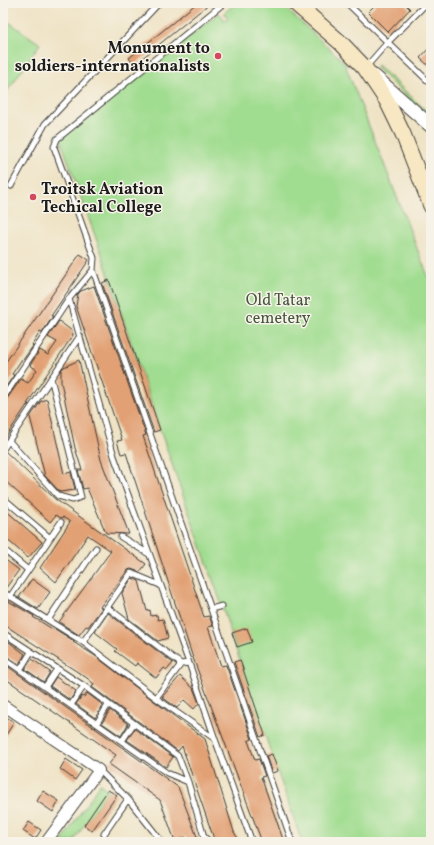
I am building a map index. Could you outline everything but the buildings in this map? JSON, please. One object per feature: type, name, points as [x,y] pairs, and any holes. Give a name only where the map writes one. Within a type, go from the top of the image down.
[{"type":"main road","points":[[295,3],[311,8],[341,44],[365,68],[386,101],[403,134],[431,206]]},
{"type":"street","points":[[365,68],[431,126]]},
{"type":"street","points":[[3,705],[99,770],[46,842]]},
{"type":"lane","points":[[11,186],[45,124],[159,3]]},
{"type":"lane","points":[[224,3],[57,139],[54,147],[94,258],[94,270],[292,842]]},
{"type":"lane","points":[[347,3],[428,81]]},
{"type":"lane","points":[[365,68],[426,3]]},
{"type":"lane","points":[[3,398],[69,299],[94,270]]},
{"type":"lane","points":[[69,299],[114,456],[252,842]]},
{"type":"lane","points":[[3,449],[80,336]]},
{"type":"lane","points":[[9,441],[58,496],[73,500],[81,497],[51,378]]},
{"type":"lane","points":[[3,498],[50,538]]},
{"type":"lane","points":[[10,597],[61,522]]},
{"type":"lane","points":[[121,537],[149,554]]},
{"type":"lane","points":[[48,620],[96,548]]},
{"type":"lane","points":[[3,549],[28,570]]},
{"type":"lane","points":[[83,642],[131,573],[160,585]]},
{"type":"lane","points":[[3,592],[83,642],[156,698],[215,739]]},
{"type":"lane","points":[[211,609],[222,606]]},
{"type":"lane","points":[[107,607],[181,664],[189,663]]},
{"type":"lane","points":[[3,642],[5,634],[84,686],[178,756],[188,782],[204,836],[210,842]]},
{"type":"lane","points":[[20,670],[32,652]]},
{"type":"lane","points":[[3,658],[167,773],[188,782]]},
{"type":"lane","points":[[156,698],[181,664]]},
{"type":"lane","points":[[45,687],[58,669]]},
{"type":"lane","points":[[71,705],[84,686]]},
{"type":"lane","points":[[97,723],[108,705]]},
{"type":"lane","points":[[122,741],[134,723]]},
{"type":"lane","points":[[99,770],[128,799],[162,842]]},
{"type":"lane","points":[[104,834],[128,799]]},
{"type":"green space","name":"Old Tatar cemetery","points":[[236,3],[280,3],[344,62],[431,284],[431,842],[302,842],[61,139],[219,13],[225,20],[228,18],[224,13]]},
{"type":"green space","points":[[3,18],[40,44],[3,97]]},
{"type":"green space","points":[[377,65],[431,115],[431,119],[375,67]]},
{"type":"green space","points":[[100,784],[108,790],[73,842],[61,842]]},
{"type":"place","name":"Monument to soldiers-internationalists","points":[[218,56]]},
{"type":"place","name":"Troitsk Aviation Techical College","points":[[33,197]]}]
